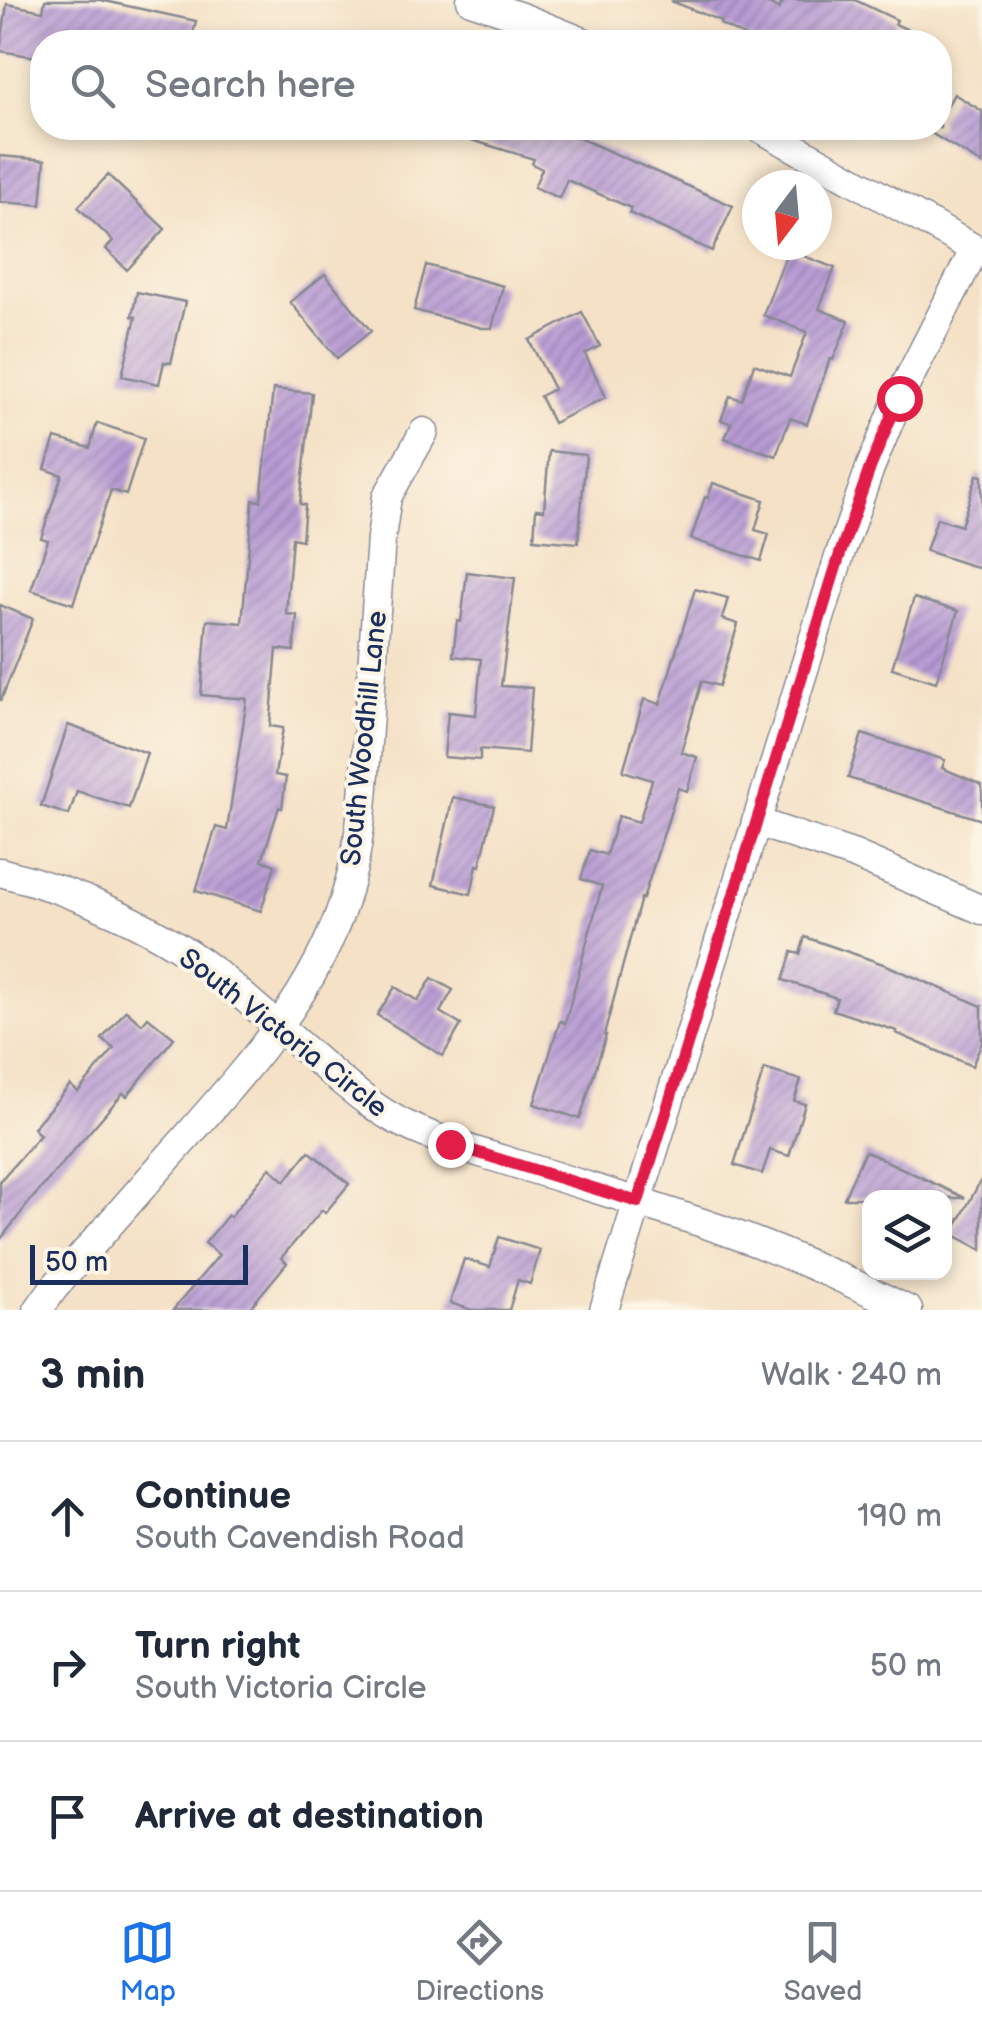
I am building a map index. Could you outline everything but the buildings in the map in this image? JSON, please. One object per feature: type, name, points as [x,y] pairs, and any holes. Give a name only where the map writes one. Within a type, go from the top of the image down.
[{"type":"street","points":[[471,0],[554,30]]},
{"type":"street","points":[[604,1310],[870,468],[899,398],[978,251],[781,140]]},
{"type":"street","name":"South Woodhill Lane","points":[[38,1310],[279,1028],[329,940],[354,862],[364,792],[387,497],[424,432]]},
{"type":"street","points":[[756,822],[855,855],[982,910]]},
{"type":"street","name":"South Victoria Circle","points":[[0,872],[72,895],[135,923],[186,952],[366,1102],[404,1124],[450,1144],[765,1245],[908,1310]]},
{"type":"route","points":[[450,1144],[638,1202],[840,554],[899,398]]}]
